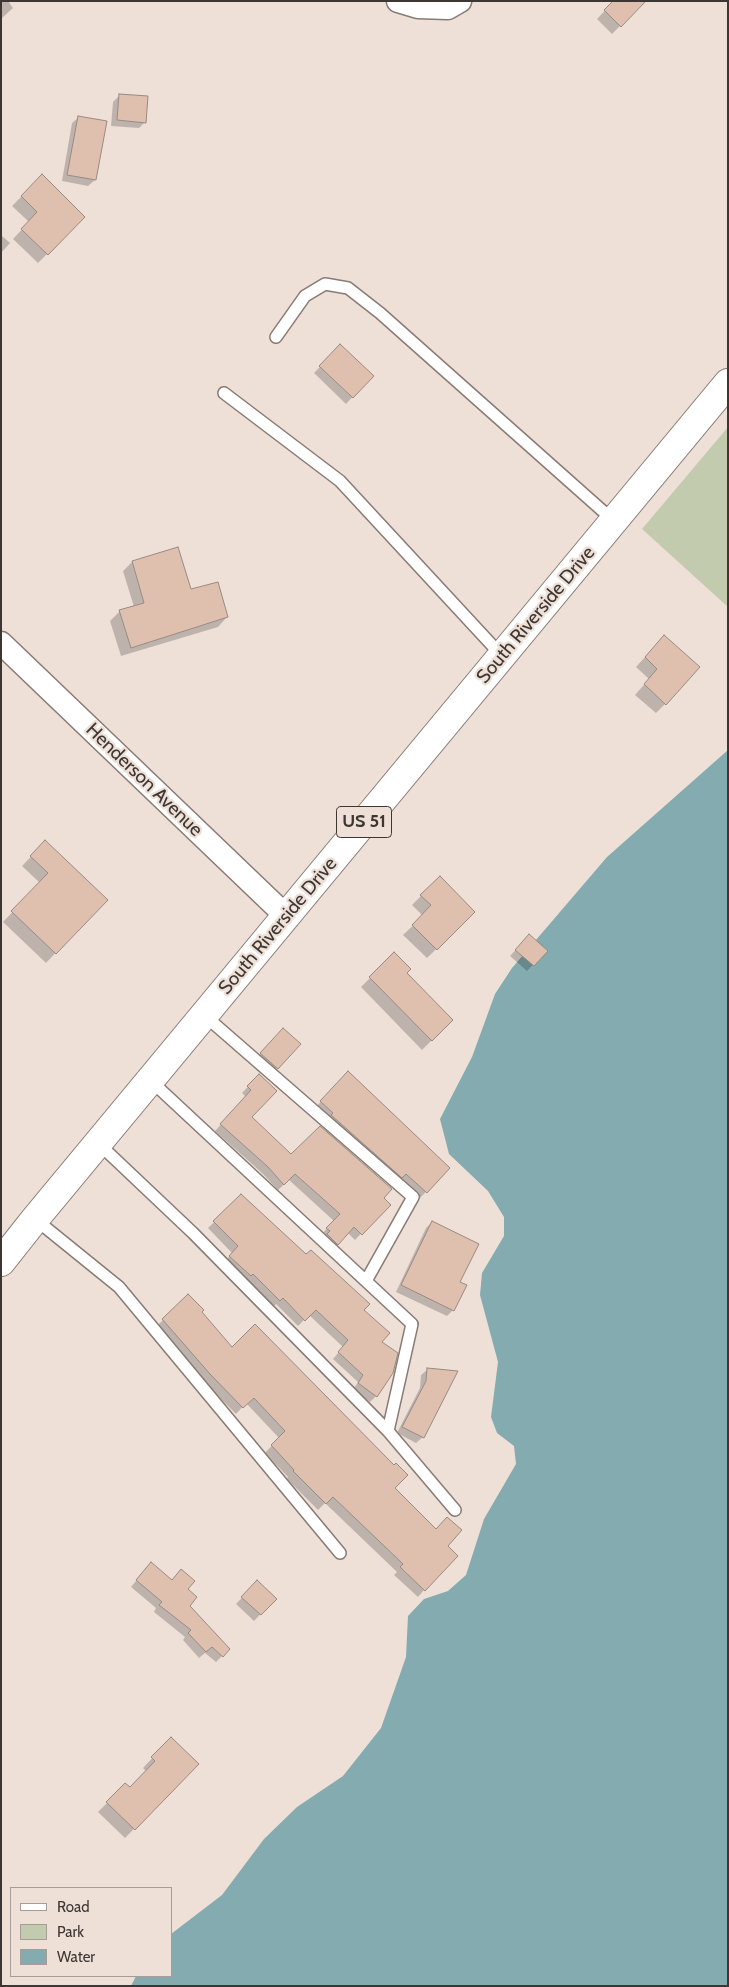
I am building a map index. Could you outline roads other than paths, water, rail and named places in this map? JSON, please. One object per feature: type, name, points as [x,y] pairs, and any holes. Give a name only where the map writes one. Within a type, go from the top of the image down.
[{"type":"main road","name":"South Riverside Drive","points":[[1,1262],[35,1218],[728,383]]},
{"type":"street","points":[[398,1],[418,7],[448,8],[460,1]]},
{"type":"street","name":"Henderson Avenue","points":[[1,643],[286,916]]},
{"type":"lane","points":[[276,337],[305,296],[324,284],[348,288],[380,313],[614,521]]},
{"type":"lane","points":[[224,393],[340,480],[502,656]]},
{"type":"lane","points":[[204,1015],[413,1197],[366,1281]]},
{"type":"lane","points":[[150,1080],[412,1324],[388,1431]]},
{"type":"lane","points":[[98,1143],[193,1233],[388,1431],[455,1510]]},
{"type":"lane","points":[[35,1218],[119,1287],[340,1553]]},
{"type":"water","points":[[728,750],[728,1986],[131,1986],[136,1977],[172,1977],[172,1933],[222,1895],[264,1839],[297,1807],[343,1776],[381,1728],[406,1657],[408,1616],[424,1599],[448,1591],[466,1575],[484,1519],[516,1464],[514,1446],[497,1433],[491,1417],[498,1362],[480,1295],[482,1273],[504,1236],[504,1217],[488,1191],[449,1154],[440,1119],[472,1057],[495,994],[512,968],[607,857]]}]
